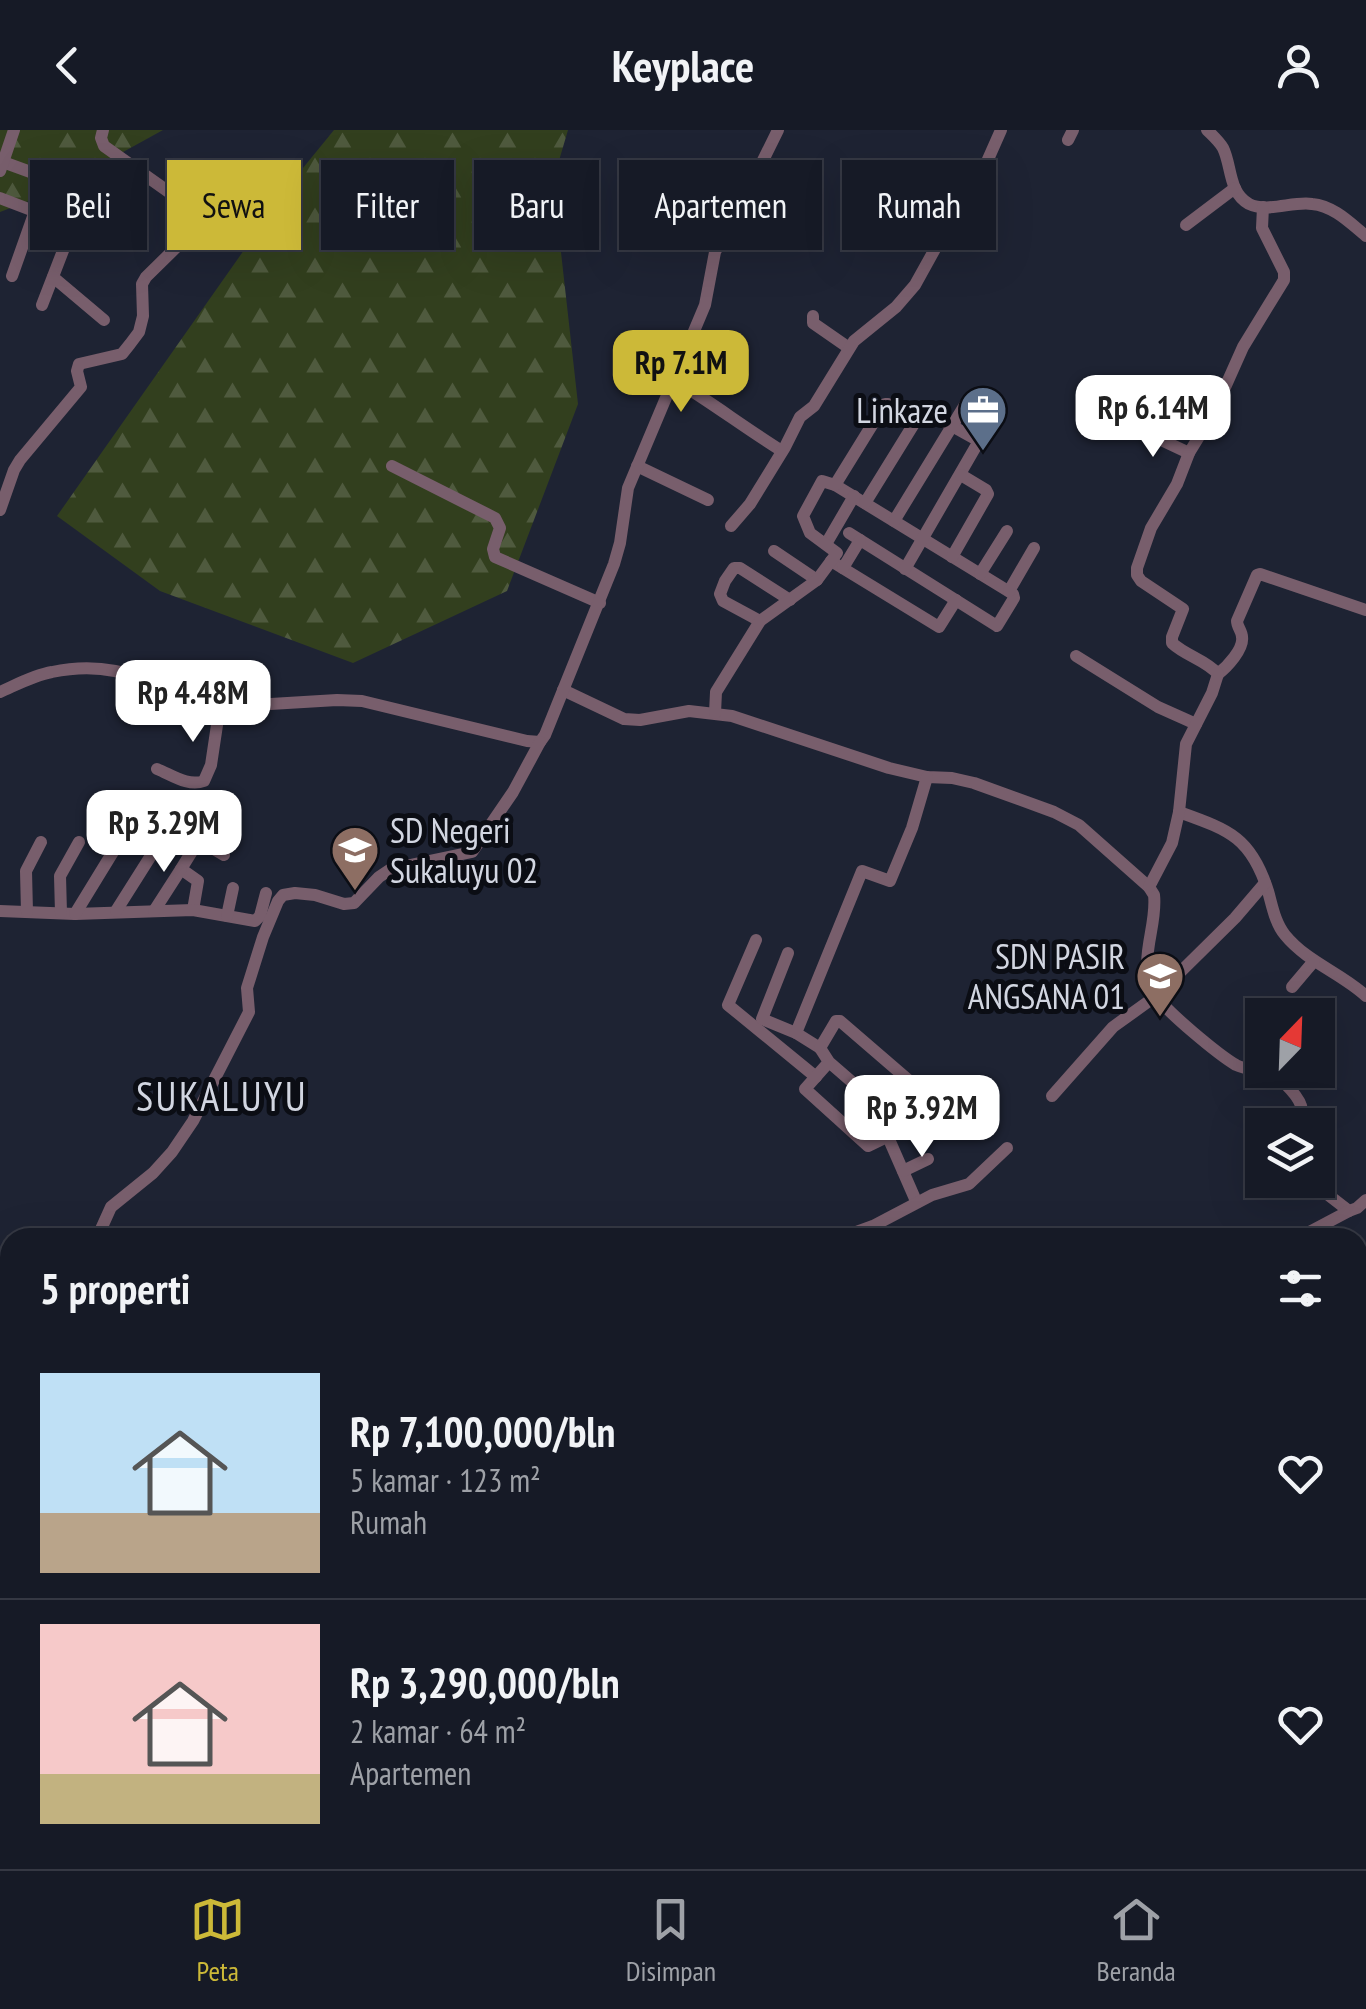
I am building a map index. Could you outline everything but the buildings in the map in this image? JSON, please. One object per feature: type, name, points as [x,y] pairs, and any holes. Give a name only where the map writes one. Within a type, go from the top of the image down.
[{"type":"street","points":[[14,130],[2,166],[30,175]]},
{"type":"street","points":[[0,510],[20,460],[81,388],[76,371],[79,364],[122,354],[139,332],[142,284],[146,277],[202,219],[104,146],[103,130]]},
{"type":"street","points":[[102,1228],[111,1207],[152,1173],[194,1120],[249,1012],[247,988],[278,900],[295,892],[354,903],[391,869],[472,852],[513,792],[563,690],[618,554],[625,503],[705,306],[715,252],[778,130]]},
{"type":"street","points":[[731,526],[750,504],[800,417],[814,406],[854,341],[896,307],[915,285],[956,211],[978,182],[1001,130]]},
{"type":"street","points":[[1207,130],[1222,148],[1235,188],[1246,202],[1264,207],[1297,203],[1323,206],[1366,236]]},
{"type":"street","points":[[1186,225],[1235,188]]},
{"type":"street","points":[[0,198],[30,210]]},
{"type":"street","points":[[1218,674],[1172,643],[1183,609],[1141,581],[1136,571],[1151,528],[1214,412],[1242,348],[1284,280],[1284,272],[1262,228],[1264,207]]},
{"type":"street","points":[[12,276],[30,226]]},
{"type":"street","points":[[42,305],[64,250]]},
{"type":"street","points":[[53,278],[104,320]]},
{"type":"street","points":[[813,316],[813,324],[849,348]]},
{"type":"street","points":[[674,379],[782,451]]},
{"type":"street","points":[[894,521],[968,400],[989,409]]},
{"type":"street","points":[[835,485],[885,404],[914,421]]},
{"type":"street","points":[[826,544],[914,421],[928,412],[980,443],[905,568]]},
{"type":"street","points":[[1136,428],[1189,453]]},
{"type":"street","points":[[392,466],[495,518],[500,528],[492,552],[498,558],[600,602]]},
{"type":"street","points":[[637,466],[708,500]]},
{"type":"street","points":[[952,557],[988,494],[961,475]]},
{"type":"street","points":[[715,713],[716,692],[760,621],[837,565],[854,536],[998,626],[1014,598],[835,485],[822,481],[803,516],[810,533],[837,553],[837,565]]},
{"type":"street","points":[[980,574],[1007,531]]},
{"type":"street","points":[[1008,591],[1034,548]]},
{"type":"street","points":[[774,552],[817,580]]},
{"type":"street","points":[[837,565],[939,627],[956,600]]},
{"type":"street","points":[[760,621],[720,594],[734,568],[790,600]]},
{"type":"street","points":[[1149,886],[1172,843],[1184,750],[1218,674],[1241,643],[1236,621],[1258,575],[1265,574],[1366,610]]},
{"type":"street","points":[[1076,656],[1158,706],[1196,724]]},
{"type":"street","points":[[0,692],[52,672],[89,669],[116,672],[220,705],[362,701],[540,742]]},
{"type":"street","points":[[563,690],[624,719],[690,711],[746,719],[876,764],[927,777],[964,780],[1068,818],[1149,886],[1155,901],[1147,960],[1156,996],[1212,1048],[1245,1068]]},
{"type":"street","points":[[157,768],[188,783],[204,781],[211,765],[220,705]]},
{"type":"street","points":[[796,1033],[862,870],[890,881],[927,777]]},
{"type":"street","points":[[68,913],[146,798],[197,831],[198,840],[154,911]]},
{"type":"street","points":[[1179,812],[1233,834],[1250,851],[1282,931],[1314,961],[1366,996]]},
{"type":"street","points":[[116,911],[176,816]]},
{"type":"street","points":[[198,840],[224,855]]},
{"type":"street","points":[[27,912],[26,871],[40,842]]},
{"type":"street","points":[[68,913],[60,876],[79,842]]},
{"type":"street","points":[[181,869],[198,881],[192,910]]},
{"type":"street","points":[[1052,1096],[1113,1027],[1156,996],[1265,883]]},
{"type":"street","points":[[227,916],[234,888]]},
{"type":"street","points":[[0,911],[192,910],[255,921],[266,893]]},
{"type":"street","points":[[756,940],[728,1005],[816,1077]]},
{"type":"street","points":[[762,1018],[788,953]]},
{"type":"street","points":[[1292,987],[1314,961]]},
{"type":"street","points":[[746,1020],[762,1018],[820,1048],[830,1062],[905,1128]]},
{"type":"street","points":[[820,1048],[836,1021],[843,1022],[928,1101],[914,1125],[868,1146],[805,1090],[830,1062]]},
{"type":"street","points":[[888,1137],[916,1202]]},
{"type":"street","points":[[868,1228],[916,1202],[970,1184],[1007,1148]]},
{"type":"street","points":[[903,1170],[928,1159]]},
{"type":"street","points":[[1333,1198],[1349,1210]]},
{"type":"street","points":[[1321,1228],[1366,1200]]},
{"type":"green space","points":[[0,130],[163,130],[109,160],[30,160],[30,201],[0,212]]},
{"type":"green space","points":[[334,130],[568,130],[559,160],[474,160],[474,250],[561,250],[578,404],[507,591],[353,663],[160,591],[57,516],[244,250],[301,250],[301,170]]},
{"type":"place","name":"Linkaze","points":[[983,452]]},
{"type":"place","name":"SD Negeri Sukaluyu 02","points":[[355,892]]},
{"type":"place","name":"SDN PASIR ANGSANA 01","points":[[1160,1018]]},
{"type":"district","name":"SUKALUYU","points":[[222,1096]]}]
